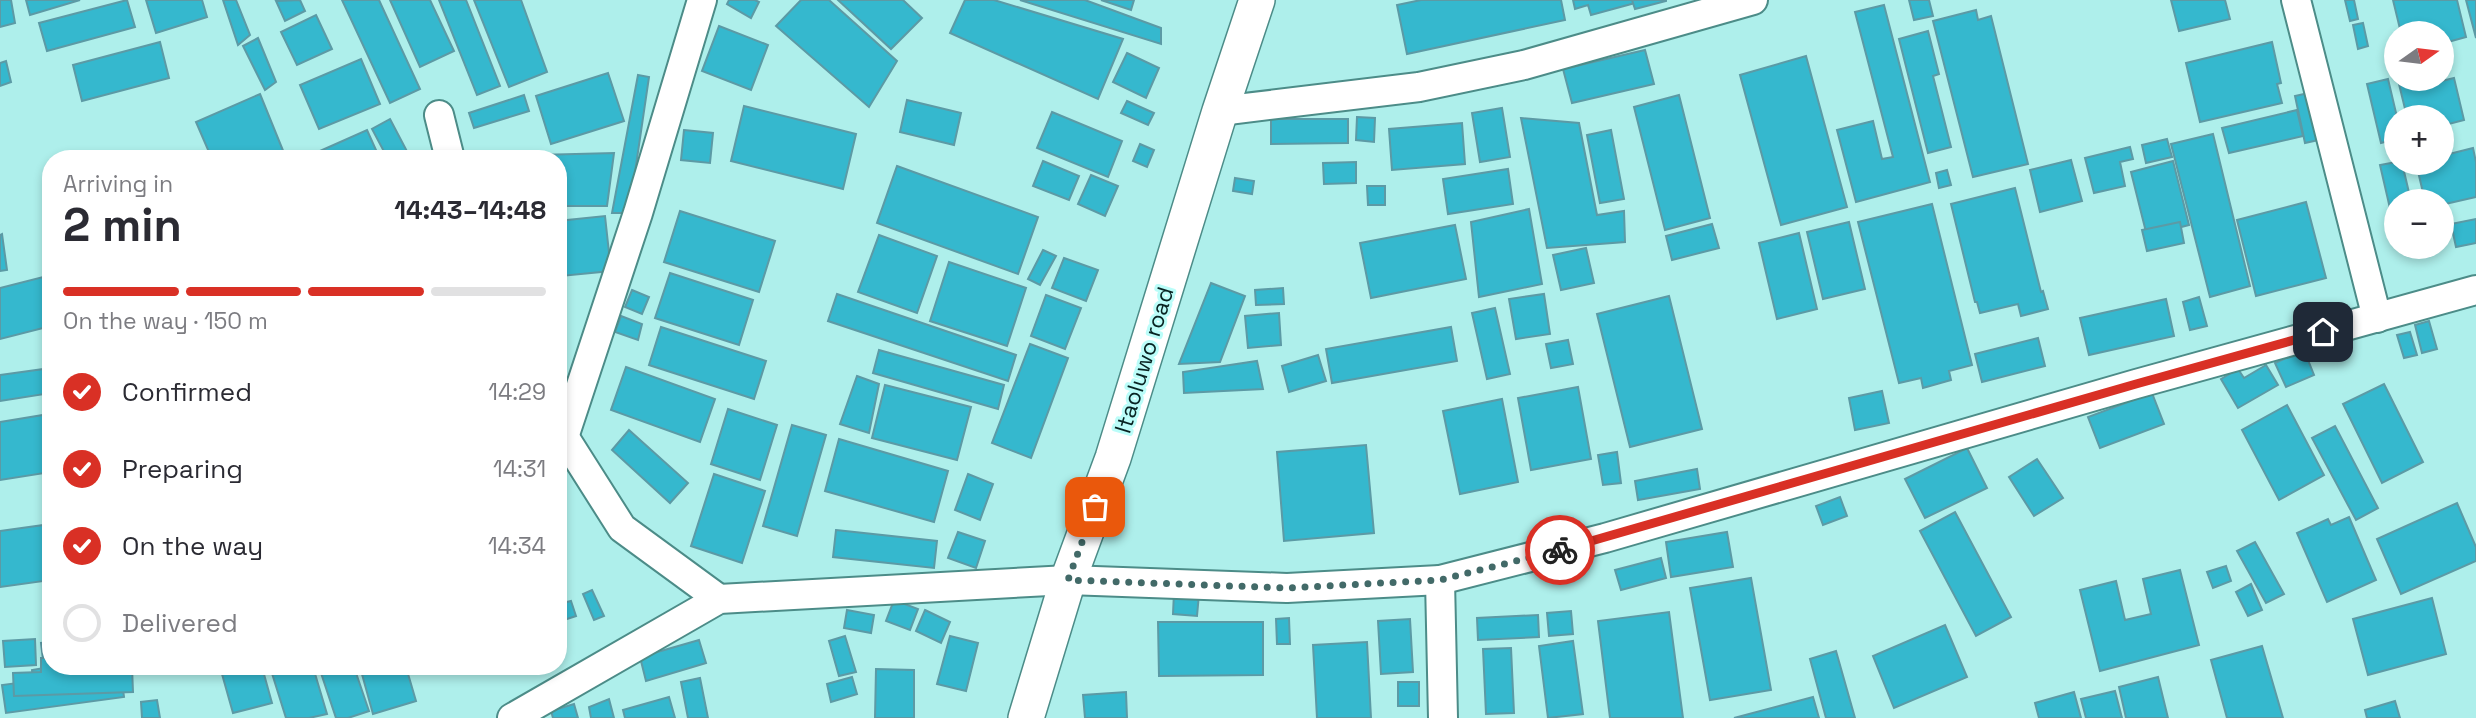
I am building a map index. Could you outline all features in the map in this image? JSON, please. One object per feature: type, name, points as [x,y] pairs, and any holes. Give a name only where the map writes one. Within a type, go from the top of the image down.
[{"type":"street","points":[[567,415],[638,213],[702,0]]},
{"type":"street","name":"Itaoluwo road","points":[[1026,718],[1068,580],[1113,458],[1257,0]]},
{"type":"street","points":[[1220,111],[1419,87],[1524,65],[1753,0]]},
{"type":"street","points":[[2296,0],[2377,318]]},
{"type":"street","points":[[439,115],[448,150]]},
{"type":"street","points":[[512,718],[719,599],[1068,580],[1287,588],[1440,580],[1605,538],[2136,384],[2476,290]]},
{"type":"street","points":[[567,441],[622,528],[719,599]]},
{"type":"street","points":[[1440,580],[1443,718]]},
{"type":"building","points":[[0,0],[11,0],[15,23],[0,27]]},
{"type":"building","points":[[26,0],[80,0],[30,15]]},
{"type":"building","points":[[127,0],[135,27],[47,51],[39,23]]},
{"type":"building","points":[[146,0],[202,0],[207,17],[156,33]]},
{"type":"building","points":[[223,0],[236,0],[250,35],[238,45]]},
{"type":"building","points":[[300,0],[305,11],[285,21],[276,1]]},
{"type":"building","points":[[342,0],[379,0],[420,89],[390,103]]},
{"type":"building","points":[[390,0],[430,0],[454,51],[420,67]]},
{"type":"building","points":[[439,0],[466,0],[500,86],[477,95]]},
{"type":"building","points":[[474,0],[521,0],[547,72],[509,87]]},
{"type":"building","points":[[729,0],[759,2],[751,18],[727,4]]},
{"type":"building","points":[[801,0],[829,0],[897,61],[869,107],[776,26]]},
{"type":"building","points":[[838,0],[903,0],[922,18],[891,49]]},
{"type":"building","points":[[965,0],[994,0],[1123,39],[1098,99],[950,33]]},
{"type":"building","points":[[1020,0],[1085,0],[1161,28],[1161,44]]},
{"type":"building","points":[[1101,0],[1134,0],[1131,10]]},
{"type":"building","points":[[1421,0],[1561,0],[1565,20],[1407,54],[1397,5]]},
{"type":"building","points":[[1573,0],[1634,0],[1635,3],[1591,15],[1588,5],[1575,9]]},
{"type":"building","points":[[1632,0],[1666,0],[1666,1],[1635,9]]},
{"type":"building","points":[[1909,0],[1929,0],[1933,16],[1914,20]]},
{"type":"building","points":[[2171,0],[2225,0],[2230,19],[2179,31]]},
{"type":"building","points":[[2345,0],[2354,0],[2358,19],[2350,21]]},
{"type":"building","points":[[2393,0],[2457,0],[2466,37],[2454,40],[2454,21],[2398,21]]},
{"type":"building","points":[[2466,0],[2476,0],[2476,38]]},
{"type":"building","points":[[1884,5],[1930,182],[1856,202],[1837,130],[1873,121],[1882,159],[1893,157],[1855,12]]},
{"type":"building","points":[[1976,10],[1978,20],[1991,16],[2028,164],[1973,177],[1933,21]]},
{"type":"building","points":[[316,15],[332,49],[297,65],[281,32]]},
{"type":"building","points":[[2363,23],[2368,46],[2358,49],[2353,25]]},
{"type":"building","points":[[719,26],[768,45],[751,90],[702,71]]},
{"type":"building","points":[[1928,31],[1939,74],[1933,76],[1951,147],[1928,153],[1899,39]]},
{"type":"building","points":[[258,38],[276,82],[265,90],[243,46]]},
{"type":"building","points":[[160,42],[169,78],[82,101],[73,65]]},
{"type":"building","points":[[2272,42],[2281,83],[2277,84],[2282,103],[2200,122],[2186,63]]},
{"type":"building","points":[[1645,50],[1654,84],[1572,103],[1563,69]]},
{"type":"building","points":[[1127,53],[1159,68],[1146,98],[1113,82]]},
{"type":"building","points":[[1806,56],[1847,207],[1781,225],[1740,75]]},
{"type":"building","points":[[361,59],[380,104],[319,129],[300,85]]},
{"type":"building","points":[[6,61],[11,82],[0,86],[0,63]]},
{"type":"building","points":[[608,73],[624,121],[551,144],[536,96]]},
{"type":"building","points":[[638,75],[649,77],[629,213],[612,213]]},
{"type":"building","points":[[2454,78],[2464,120],[2454,123],[2454,105],[2404,105],[2401,91],[2454,91]]},
{"type":"building","points":[[2384,80],[2384,91],[2391,91],[2394,105],[2384,105],[2384,142],[2381,143],[2367,84]]},
{"type":"building","points":[[2313,92],[2323,139],[2305,143],[2295,96]]},
{"type":"building","points":[[260,94],[283,150],[208,150],[196,122]]},
{"type":"building","points":[[524,95],[529,111],[474,128],[469,113]]},
{"type":"building","points":[[1679,95],[1710,218],[1665,230],[1634,107]]},
{"type":"building","points":[[907,100],[961,113],[954,145],[900,132]]},
{"type":"building","points":[[1127,101],[1154,113],[1148,125],[1121,113]]},
{"type":"building","points":[[744,106],[856,134],[843,189],[731,161]]},
{"type":"building","points":[[1502,108],[1510,157],[1480,162],[1472,113]]},
{"type":"building","points":[[2297,110],[2303,136],[2229,153],[2222,128]]},
{"type":"building","points":[[1052,112],[1122,141],[1108,177],[1037,148]]},
{"type":"building","points":[[1357,117],[1375,118],[1374,142],[1356,140]]},
{"type":"building","points":[[1521,118],[1579,123],[1597,215],[1624,211],[1625,242],[1547,248]]},
{"type":"building","points":[[390,119],[406,150],[383,150],[372,129]]},
{"type":"building","points":[[1271,119],[1348,119],[1348,143],[1271,144]]},
{"type":"building","points":[[1462,123],[1465,164],[1392,170],[1389,129]]},
{"type":"building","points":[[367,130],[376,150],[322,150]]},
{"type":"building","points":[[684,130],[713,133],[710,163],[681,160]]},
{"type":"building","points":[[1611,130],[1624,199],[1600,203],[1587,135]]},
{"type":"building","points":[[2213,134],[2250,286],[2210,297],[2171,144]]},
{"type":"building","points":[[2167,139],[2172,157],[2146,163],[2142,145]]},
{"type":"building","points":[[1140,144],[1154,150],[1147,167],[1133,161]]},
{"type":"building","points":[[2130,147],[2133,159],[2120,162],[2125,186],[2094,193],[2085,158]]},
{"type":"building","points":[[2473,148],[2476,162],[2476,197],[2454,202],[2454,189],[2422,189],[2419,175],[2454,175],[2454,153]]},
{"type":"building","points":[[614,153],[607,206],[567,206],[567,154]]},
{"type":"building","points":[[2071,160],[2082,201],[2040,212],[2030,170]]},
{"type":"building","points":[[1043,161],[1079,176],[1069,200],[1033,186]]},
{"type":"building","points":[[2173,161],[2189,225],[2147,236],[2131,172]]},
{"type":"building","points":[[1356,162],[1356,183],[1324,184],[1323,163]]},
{"type":"building","points":[[2384,164],[2384,175],[2405,175],[2408,189],[2386,189],[2380,165]]},
{"type":"building","points":[[897,166],[1038,217],[1018,274],[877,223]]},
{"type":"building","points":[[1508,169],[1513,204],[1448,214],[1443,179]]},
{"type":"building","points":[[1947,170],[1951,185],[1939,188],[1936,173]]},
{"type":"building","points":[[1091,175],[1118,186],[1105,216],[1078,204]]},
{"type":"building","points":[[1235,178],[1254,181],[1252,194],[1233,191]]},
{"type":"building","points":[[1367,186],[1385,186],[1385,205],[1368,205]]},
{"type":"building","points":[[2015,188],[2041,292],[2043,291],[2048,309],[2021,316],[2018,304],[1980,313],[1951,204]]},
{"type":"building","points":[[2306,202],[2326,278],[2256,296],[2237,220]]},
{"type":"building","points":[[1932,204],[1972,365],[1949,371],[1951,380],[1923,388],[1921,378],[1899,383],[1858,222]]},
{"type":"building","points":[[1529,209],[1542,284],[1479,297],[1471,222]]},
{"type":"building","points":[[680,211],[775,241],[759,292],[664,262]]},
{"type":"building","points":[[605,216],[611,271],[567,275],[567,220]]},
{"type":"building","points":[[2476,219],[2476,243],[2456,247],[2454,223]]},
{"type":"building","points":[[1849,222],[1865,289],[1823,299],[1807,232]]},
{"type":"building","points":[[2180,222],[2184,243],[2147,251],[2142,230]]},
{"type":"building","points":[[1712,224],[1719,248],[1672,260],[1666,236]]},
{"type":"building","points":[[1455,225],[1466,279],[1371,298],[1360,243]]},
{"type":"building","points":[[1799,233],[1817,309],[1777,319],[1759,243]]},
{"type":"building","points":[[2,234],[7,270],[0,271],[0,235]]},
{"type":"building","points":[[879,235],[937,256],[917,313],[858,292]]},
{"type":"building","points":[[1586,248],[1594,283],[1561,290],[1553,255]]},
{"type":"building","points":[[1043,250],[1056,256],[1040,285],[1028,279]]},
{"type":"building","points":[[1064,258],[1098,270],[1086,301],[1052,288]]},
{"type":"building","points":[[949,262],[1026,288],[1007,346],[930,321]]},
{"type":"building","points":[[670,273],[753,300],[739,345],[655,318]]},
{"type":"building","points":[[42,277],[42,328],[0,339],[0,288]]},
{"type":"building","points":[[1211,283],[1245,296],[1220,362],[1179,364]]},
{"type":"building","points":[[1283,288],[1284,304],[1256,305],[1255,290]]},
{"type":"building","points":[[632,290],[649,297],[642,314],[625,307]]},
{"type":"building","points":[[837,294],[1016,355],[1008,381],[828,321]]},
{"type":"building","points":[[1544,294],[1550,334],[1516,339],[1509,299]]},
{"type":"building","points":[[1046,295],[1081,308],[1065,349],[1031,336]]},
{"type":"building","points":[[1669,296],[1702,429],[1630,447],[1597,314]]},
{"type":"building","points":[[2199,297],[2207,326],[2190,330],[2183,302]]},
{"type":"building","points":[[2166,299],[2174,336],[2089,355],[2080,318]]},
{"type":"building","points":[[1495,308],[1510,374],[1487,379],[1472,313]]},
{"type":"building","points":[[1279,313],[1281,345],[1248,348],[1245,316]]},
{"type":"building","points":[[621,316],[642,324],[638,340],[615,332]]},
{"type":"building","points":[[2429,321],[2437,349],[2422,353],[2415,325]]},
{"type":"building","points":[[661,327],[766,361],[754,399],[649,365]]},
{"type":"building","points":[[1451,327],[1457,361],[1332,383],[1326,349]]},
{"type":"building","points":[[2410,332],[2417,355],[2404,358],[2397,335]]},
{"type":"building","points":[[2038,338],[2045,366],[1982,382],[1975,354]]},
{"type":"building","points":[[1568,340],[1573,364],[1551,368],[1546,344]]},
{"type":"building","points":[[1030,344],[1068,358],[1031,458],[992,443]]},
{"type":"building","points":[[879,350],[1004,385],[998,409],[873,373]]},
{"type":"building","points":[[2304,350],[2314,375],[2286,387],[2275,363]]},
{"type":"building","points":[[1318,355],[1326,381],[1289,392],[1282,366]]},
{"type":"building","points":[[1257,361],[1263,389],[1184,393],[1183,372]]},
{"type":"building","points":[[2266,365],[2278,385],[2238,408],[2221,379],[2238,369],[2244,378]]},
{"type":"building","points":[[626,367],[715,399],[700,442],[611,410]]},
{"type":"building","points":[[42,369],[42,394],[0,401],[0,375]]},
{"type":"building","points":[[857,376],[879,384],[869,433],[840,424]]},
{"type":"building","points":[[2384,384],[2423,462],[2382,483],[2343,404]]},
{"type":"building","points":[[885,385],[971,407],[957,460],[872,438]]},
{"type":"building","points":[[1578,387],[1591,459],[1531,470],[1518,398]]},
{"type":"building","points":[[1882,391],[1889,423],[1855,430],[1849,398]]},
{"type":"building","points":[[2152,393],[2164,424],[2100,448],[2088,417]]},
{"type":"building","points":[[1502,399],[1518,482],[1460,494],[1443,411]]},
{"type":"building","points":[[2287,405],[2324,475],[2279,500],[2242,430]]},
{"type":"building","points":[[728,409],[777,425],[760,480],[711,464]]},
{"type":"building","points":[[42,415],[42,473],[0,480],[0,422]]},
{"type":"building","points":[[792,425],[826,435],[797,536],[763,526]]},
{"type":"building","points":[[2335,426],[2378,508],[2356,520],[2312,438]]},
{"type":"building","points":[[629,430],[688,483],[670,503],[612,450]]},
{"type":"building","points":[[839,439],[948,471],[934,522],[825,491]]},
{"type":"building","points":[[1366,445],[1374,533],[1284,541],[1277,452]]},
{"type":"building","points":[[1967,448],[1987,488],[1925,518],[1905,479]]},
{"type":"building","points":[[1617,452],[1621,483],[1603,485],[1598,455]]},
{"type":"building","points":[[2037,459],[2063,498],[2034,516],[2009,477]]},
{"type":"building","points":[[1697,469],[1700,489],[1638,500],[1635,481]]},
{"type":"building","points":[[714,474],[765,491],[742,563],[691,546]]},
{"type":"building","points":[[968,474],[993,484],[980,520],[955,510]]},
{"type":"building","points":[[1840,497],[1847,516],[1823,525],[1816,506]]},
{"type":"building","points":[[2457,503],[2476,547],[2476,561],[2401,594],[2377,539]]},
{"type":"building","points":[[1955,512],[2011,617],[1976,636],[1920,531]]},
{"type":"building","points":[[2349,517],[2376,580],[2327,602],[2297,533],[2328,519],[2331,525]]},
{"type":"building","points":[[42,525],[42,581],[0,587],[0,531]]},
{"type":"building","points":[[836,530],[937,541],[934,568],[833,557]]},
{"type":"building","points":[[958,532],[985,541],[976,568],[948,558]]},
{"type":"building","points":[[1727,532],[1733,567],[1671,577],[1666,542]]},
{"type":"building","points":[[2255,542],[2284,594],[2266,603],[2237,551]]},
{"type":"building","points":[[1661,558],[1666,578],[1621,590],[1615,570]]},
{"type":"building","points":[[2226,566],[2231,581],[2213,588],[2207,572]]},
{"type":"building","points":[[2180,570],[2199,645],[2100,671],[2080,590],[2116,581],[2125,620],[2151,614],[2143,579]]},
{"type":"building","points":[[1751,578],[1771,690],[1710,700],[1690,588]]},
{"type":"building","points":[[2251,584],[2262,610],[2248,616],[2236,592]]},
{"type":"building","points":[[592,590],[604,616],[594,620],[583,594]]},
{"type":"building","points":[[1174,592],[1199,594],[1197,616],[1173,614]]},
{"type":"building","points":[[2432,598],[2446,654],[2368,675],[2353,619]]},
{"type":"building","points":[[894,600],[918,609],[910,630],[886,621]]},
{"type":"building","points":[[571,601],[576,616],[567,619],[567,602]]},
{"type":"building","points":[[847,610],[874,615],[871,633],[844,628]]},
{"type":"building","points":[[925,610],[950,622],[941,643],[916,631]]},
{"type":"building","points":[[1571,611],[1573,634],[1549,636],[1547,613]]},
{"type":"building","points":[[1669,612],[1683,718],[1610,718],[1598,621]]},
{"type":"building","points":[[1538,615],[1539,637],[1478,640],[1477,618]]},
{"type":"building","points":[[1289,618],[1290,644],[1277,644],[1276,619]]},
{"type":"building","points":[[1410,619],[1413,672],[1381,674],[1378,621]]},
{"type":"building","points":[[1158,622],[1263,622],[1263,675],[1159,676]]},
{"type":"building","points":[[1945,625],[1967,677],[1894,708],[1873,656]]},
{"type":"building","points":[[845,636],[856,672],[839,676],[829,641]]},
{"type":"building","points":[[950,636],[978,643],[966,691],[937,684]]},
{"type":"building","points":[[35,639],[36,665],[5,667],[3,641]]},
{"type":"building","points":[[699,640],[706,663],[646,681],[640,657]]},
{"type":"building","points":[[1573,641],[1583,714],[1548,718],[1539,646]]},
{"type":"building","points":[[1367,642],[1371,718],[1317,718],[1313,645]]},
{"type":"building","points":[[2262,646],[2283,718],[2227,718],[2211,660]]},
{"type":"building","points":[[1511,648],[1514,713],[1486,714],[1483,649]]},
{"type":"building","points":[[1836,651],[1855,718],[1826,718],[1810,659]]},
{"type":"building","points":[[42,658],[42,675],[132,675],[133,692],[14,696],[13,673],[41,672]]},
{"type":"building","points":[[42,668],[42,675],[121,675],[124,697],[6,713],[2,685],[33,681],[32,670]]},
{"type":"building","points":[[876,669],[914,670],[914,718],[875,718]]},
{"type":"building","points":[[222,675],[264,675],[272,703],[233,713]]},
{"type":"building","points":[[273,675],[315,675],[327,714],[309,718],[286,718]]},
{"type":"building","points":[[322,675],[357,675],[369,711],[348,718],[336,718]]},
{"type":"building","points":[[362,675],[408,675],[416,701],[373,714]]},
{"type":"building","points":[[852,677],[857,694],[831,702],[827,684]]},
{"type":"building","points":[[2158,677],[2168,718],[2126,718],[2119,687]]},
{"type":"building","points":[[700,678],[708,718],[688,718],[681,682]]},
{"type":"building","points":[[1398,682],[1419,682],[1419,706],[1398,706]]},
{"type":"building","points":[[2115,691],[2122,718],[2086,718],[2081,699]]},
{"type":"building","points":[[1126,692],[1127,718],[1085,718],[1083,695]]},
{"type":"building","points":[[2074,692],[2081,718],[2039,718],[2035,703]]},
{"type":"building","points":[[669,697],[675,718],[625,718],[623,710]]},
{"type":"building","points":[[1813,697],[1819,718],[1734,718]]},
{"type":"building","points":[[609,699],[614,718],[591,718],[589,707]]},
{"type":"building","points":[[157,700],[160,718],[142,718],[141,702]]},
{"type":"building","points":[[2395,701],[2400,718],[2367,718],[2365,710]]},
{"type":"building","points":[[574,704],[578,718],[553,718],[551,711]]},
{"type":"way so far","points":[[1095,507],[1068,580],[1287,588],[1440,580],[1560,550]]},
{"type":"route","points":[[1560,550],[2323,332]]}]
